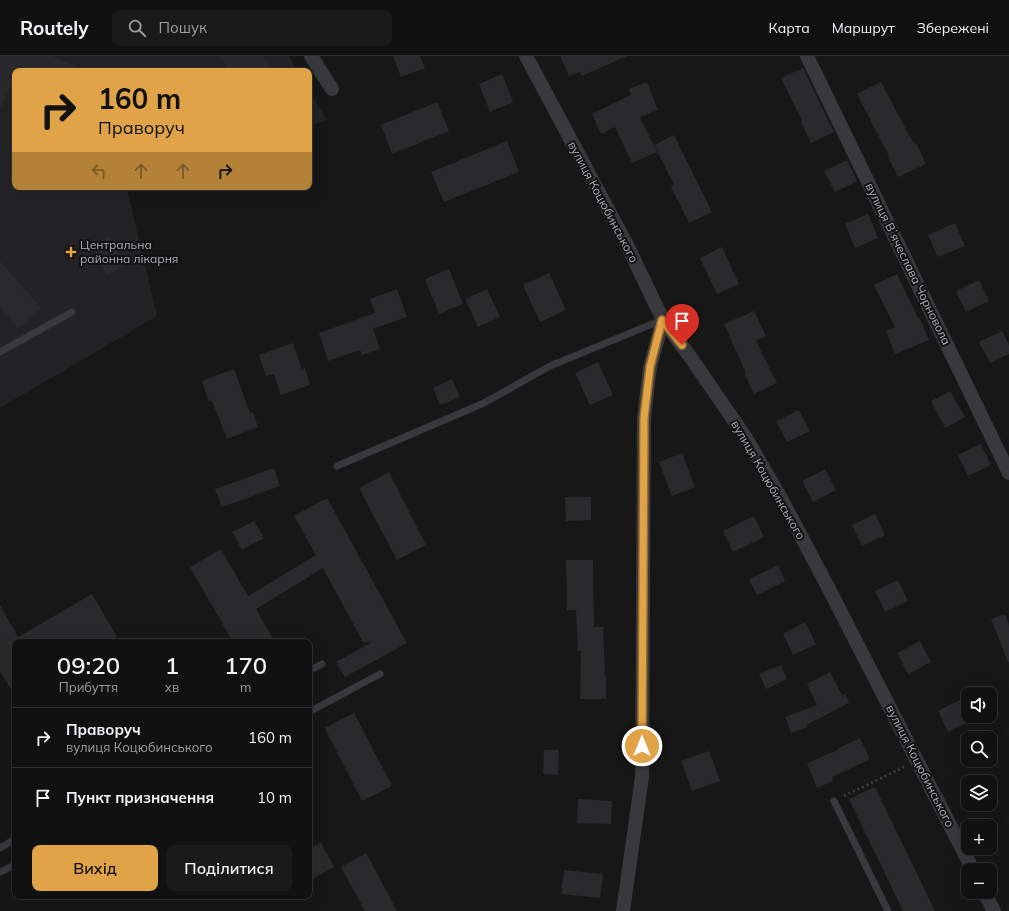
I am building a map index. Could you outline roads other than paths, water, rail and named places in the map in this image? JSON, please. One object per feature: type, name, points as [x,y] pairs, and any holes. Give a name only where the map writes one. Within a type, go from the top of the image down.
[{"type":"street","points":[[311,56],[332,89]]},
{"type":"street","name":"вулиця Коцюбинського","points":[[526,56],[627,245],[662,320],[691,358],[753,448],[829,589],[969,863]]},
{"type":"street","name":"вулиця Вʼячеслава Чорновола","points":[[807,56],[1009,473]]},
{"type":"street","points":[[623,911],[642,777],[644,418],[650,367],[662,320]]},
{"type":"street","points":[[988,899],[994,911]]},
{"type":"lane","points":[[0,352],[72,312]]},
{"type":"lane","points":[[337,466],[484,404],[550,366],[662,320]]},
{"type":"lane","points":[[312,669],[322,664]]},
{"type":"lane","points":[[312,710],[380,674]]},
{"type":"lane","points":[[834,801],[888,911]]},
{"type":"lane","points":[[0,848],[12,841]]},
{"type":"lane","points":[[0,872],[12,866]]},
{"type":"place","name":"Центральна районна лікарня","points":[[71,252]]}]
